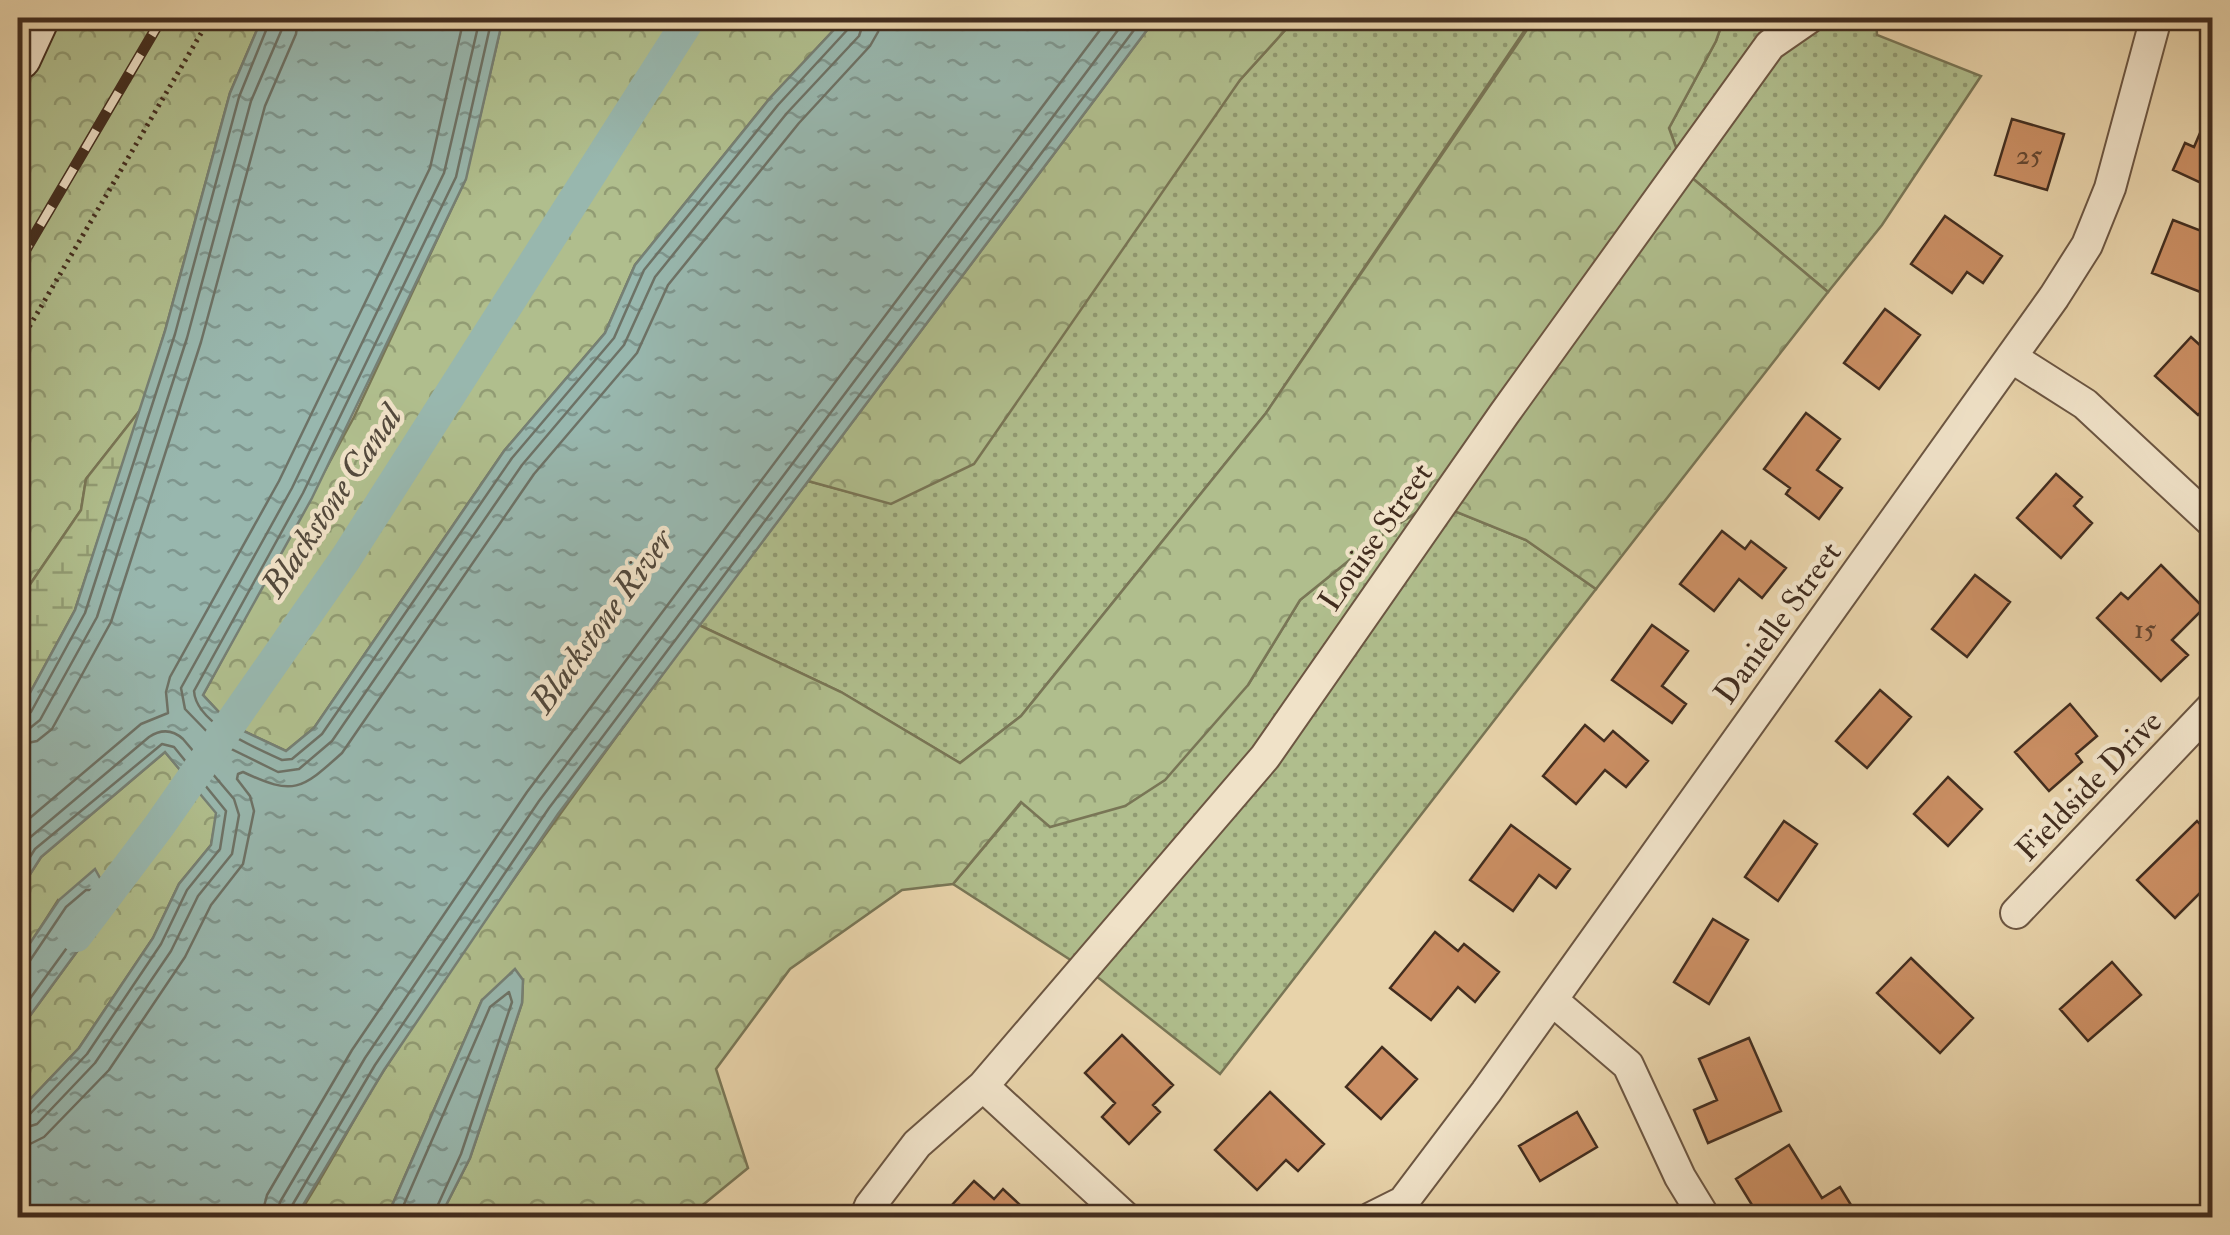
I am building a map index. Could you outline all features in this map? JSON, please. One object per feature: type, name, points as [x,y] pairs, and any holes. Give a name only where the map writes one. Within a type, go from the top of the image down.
[{"type":"main road","points":[[18,57],[36,18]]},
{"type":"street","name":"Louise Street","points":[[866,1218],[870,1206],[917,1144],[983,1086],[1265,757],[1770,45],[1809,18]]},
{"type":"street","name":"Danielle Street","points":[[1372,1218],[1403,1202],[1552,1000],[2087,245],[2110,188],[2156,18]]},
{"type":"street","points":[[2011,356],[2085,404],[2212,522]]},
{"type":"street","name":"Fieldside Drive","points":[[2016,913],[2212,707]]},
{"type":"street","points":[[1552,1000],[1628,1065],[1680,1178],[1705,1218]]},
{"type":"street","points":[[983,1086],[1126,1218]]},
{"type":"path","points":[[18,346],[210,18]]},
{"type":"green space","points":[[18,18],[262,18],[230,93],[141,409],[86,479],[81,510],[18,602]]},
{"type":"green space","points":[[503,18],[845,18],[770,98],[635,265],[605,333],[504,451],[314,728],[286,751],[231,725],[203,695],[354,417],[465,180]]},
{"type":"green space","points":[[1156,18],[1296,18],[1240,80],[974,464],[891,504],[808,481]]},
{"type":"green space","points":[[1296,18],[1533,18],[1266,413],[1021,716],[960,763],[841,692],[699,625],[808,481],[891,503],[1240,80]]},
{"type":"green space","points":[[1535,18],[1724,18],[1716,41],[1669,128],[1685,172],[1828,292],[1596,589],[1526,540],[1432,502],[1373,541],[1300,600],[1248,685],[1165,780],[1125,806],[1050,827],[1021,802],[953,884],[902,890],[790,969],[716,1069],[748,1168],[688,1217],[440,1217],[470,1158],[522,1003],[523,980],[482,1000],[387,1217],[296,1218],[374,1086],[461,954],[699,625],[841,692],[960,763],[1021,716],[1266,413]]},
{"type":"green space","points":[[1724,18],[1876,18],[1877,35],[1981,76],[1882,225],[1828,292],[1685,172],[1669,128],[1716,41]]},
{"type":"green space","points":[[141,409],[75,610],[18,715],[18,602],[81,510],[86,479]]},
{"type":"green space","points":[[1432,502],[1526,540],[1596,589],[1220,1074],[1100,979],[953,884],[1022,802],[1248,685],[1300,600],[1373,541]]},
{"type":"green space","points":[[165,752],[217,813],[211,845],[179,884],[153,938],[79,1048],[18,1112],[18,1032],[100,920],[58,900],[18,963],[18,893],[41,857]]},
{"type":"water","name":"Blackstone River","points":[[262,18],[503,18],[466,179],[312,498],[203,695],[231,725],[286,751],[314,728],[504,451],[605,333],[635,265],[770,98],[845,18],[1156,18],[558,814],[384,1070],[296,1217],[18,1217],[18,1112],[79,1048],[153,938],[179,884],[211,845],[216,813],[165,752],[41,857],[18,893],[18,715],[75,610],[165,331],[230,93]]},
{"type":"water","points":[[95,869],[105,887],[100,920],[18,1032],[18,961],[59,900]]},
{"type":"water","points":[[515,969],[523,980],[522,1003],[470,1158],[440,1217],[387,1217],[482,1000]]},
{"type":"building","points":[[2212,105],[2212,188],[2173,170],[2185,143],[2194,147]]},
{"type":"building","points":[[2012,119],[2064,134],[2047,190],[1995,175]]},
{"type":"building","points":[[1945,216],[2002,256],[1983,283],[1967,272],[1952,293],[1911,264]]},
{"type":"building","points":[[2173,220],[2212,235],[2212,268],[2203,293],[2152,273]]},
{"type":"building","points":[[1885,309],[1920,335],[1879,389],[1844,363]]},
{"type":"building","points":[[2191,337],[2212,356],[2212,399],[2198,415],[2155,376]]},
{"type":"building","points":[[1806,413],[1840,439],[1817,470],[1842,488],[1819,519],[1786,494],[1790,488],[1764,469]]},
{"type":"building","points":[[2056,474],[2082,497],[2074,506],[2092,523],[2061,558],[2017,518]]},
{"type":"building","points":[[1722,531],[1745,549],[1751,541],[1786,568],[1762,598],[1739,579],[1714,611],[1680,584]]},
{"type":"building","points":[[2161,565],[2204,608],[2172,640],[2188,655],[2161,681],[2097,618],[2121,593],[2128,599]]},
{"type":"building","points":[[1975,575],[2010,602],[1967,657],[1932,629]]},
{"type":"building","points":[[1652,625],[1688,651],[1662,686],[1686,704],[1672,723],[1612,680]]},
{"type":"building","points":[[1880,690],[1911,717],[1867,768],[1836,741]]},
{"type":"building","points":[[2070,704],[2097,736],[2076,754],[2082,762],[2049,791],[2015,752]]},
{"type":"building","points":[[1585,725],[1604,741],[1613,731],[1648,761],[1626,787],[1605,770],[1576,804],[1543,776]]},
{"type":"building","points":[[1948,777],[1982,809],[1948,846],[1914,814]]},
{"type":"building","points":[[1784,821],[1817,844],[1778,901],[1745,877]]},
{"type":"building","points":[[2197,821],[2212,837],[2212,881],[2175,918],[2137,880]]},
{"type":"building","points":[[1511,825],[1570,869],[1556,888],[1539,875],[1513,911],[1470,880]]},
{"type":"building","points":[[1713,919],[1748,940],[1709,1004],[1674,982]]},
{"type":"building","points":[[1435,932],[1458,951],[1464,944],[1499,972],[1475,1002],[1458,987],[1431,1020],[1390,988]]},
{"type":"building","points":[[1911,958],[1973,1018],[1940,1053],[1877,993]]},
{"type":"building","points":[[2112,962],[2141,995],[2088,1041],[2060,1009]]},
{"type":"building","points":[[1122,1035],[1173,1085],[1153,1105],[1160,1112],[1129,1144],[1102,1117],[1115,1103],[1085,1073]]},
{"type":"building","points":[[1749,1038],[1781,1111],[1708,1143],[1694,1110],[1717,1100],[1699,1059]]},
{"type":"building","points":[[1382,1047],[1417,1079],[1381,1119],[1346,1087]]},
{"type":"building","points":[[1270,1092],[1324,1144],[1298,1171],[1286,1160],[1257,1190],[1215,1150]]},
{"type":"building","points":[[1577,1112],[1597,1147],[1540,1181],[1519,1146]]},
{"type":"building","points":[[1789,1145],[1822,1198],[1840,1187],[1859,1218],[1760,1218],[1736,1179]]},
{"type":"building","points":[[974,1181],[994,1199],[1003,1189],[1034,1218],[940,1218]]},
{"type":"waterway","name":"Blackstone Canal","points":[[76,936],[159,826],[346,558],[690,18]]},
{"type":"railway","points":[[18,263],[162,18]]}]
